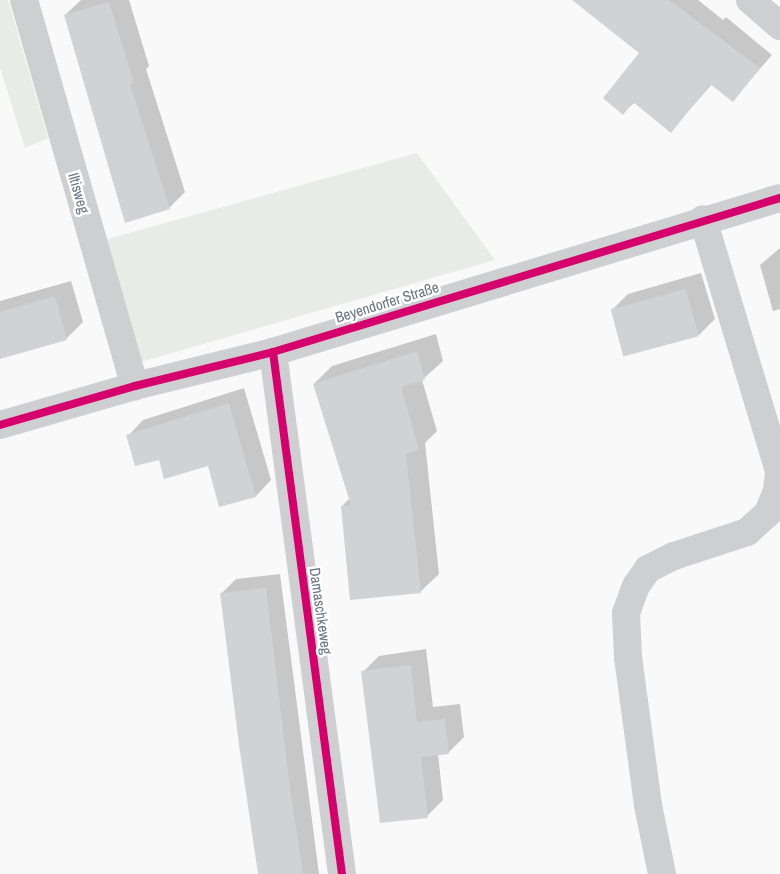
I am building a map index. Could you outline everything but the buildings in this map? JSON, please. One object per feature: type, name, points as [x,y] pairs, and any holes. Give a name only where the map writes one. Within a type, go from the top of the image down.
[{"type":"street","name":"Iltisweg","points":[[24,0],[135,386]]},
{"type":"street","points":[[750,0],[780,26]]},
{"type":"street","name":"Beyendorfer Straße","points":[[0,426],[135,386],[273,352],[703,219],[780,198]]},
{"type":"street","points":[[662,874],[647,795],[628,656],[626,612],[636,586],[648,569],[674,556],[747,532],[768,513],[777,491],[780,471],[703,219]]},
{"type":"street","name":"Damaschkeweg","points":[[273,352],[342,874]]},
{"type":"shaded area","points":[[0,0],[8,0],[48,138],[25,148],[0,67]]},
{"type":"shaded area","points":[[417,153],[495,260],[137,363],[104,240]]},
{"type":"cycle path","points":[[0,425],[135,386],[273,352],[780,198]]},
{"type":"cycle path","points":[[273,352],[342,874]]}]
